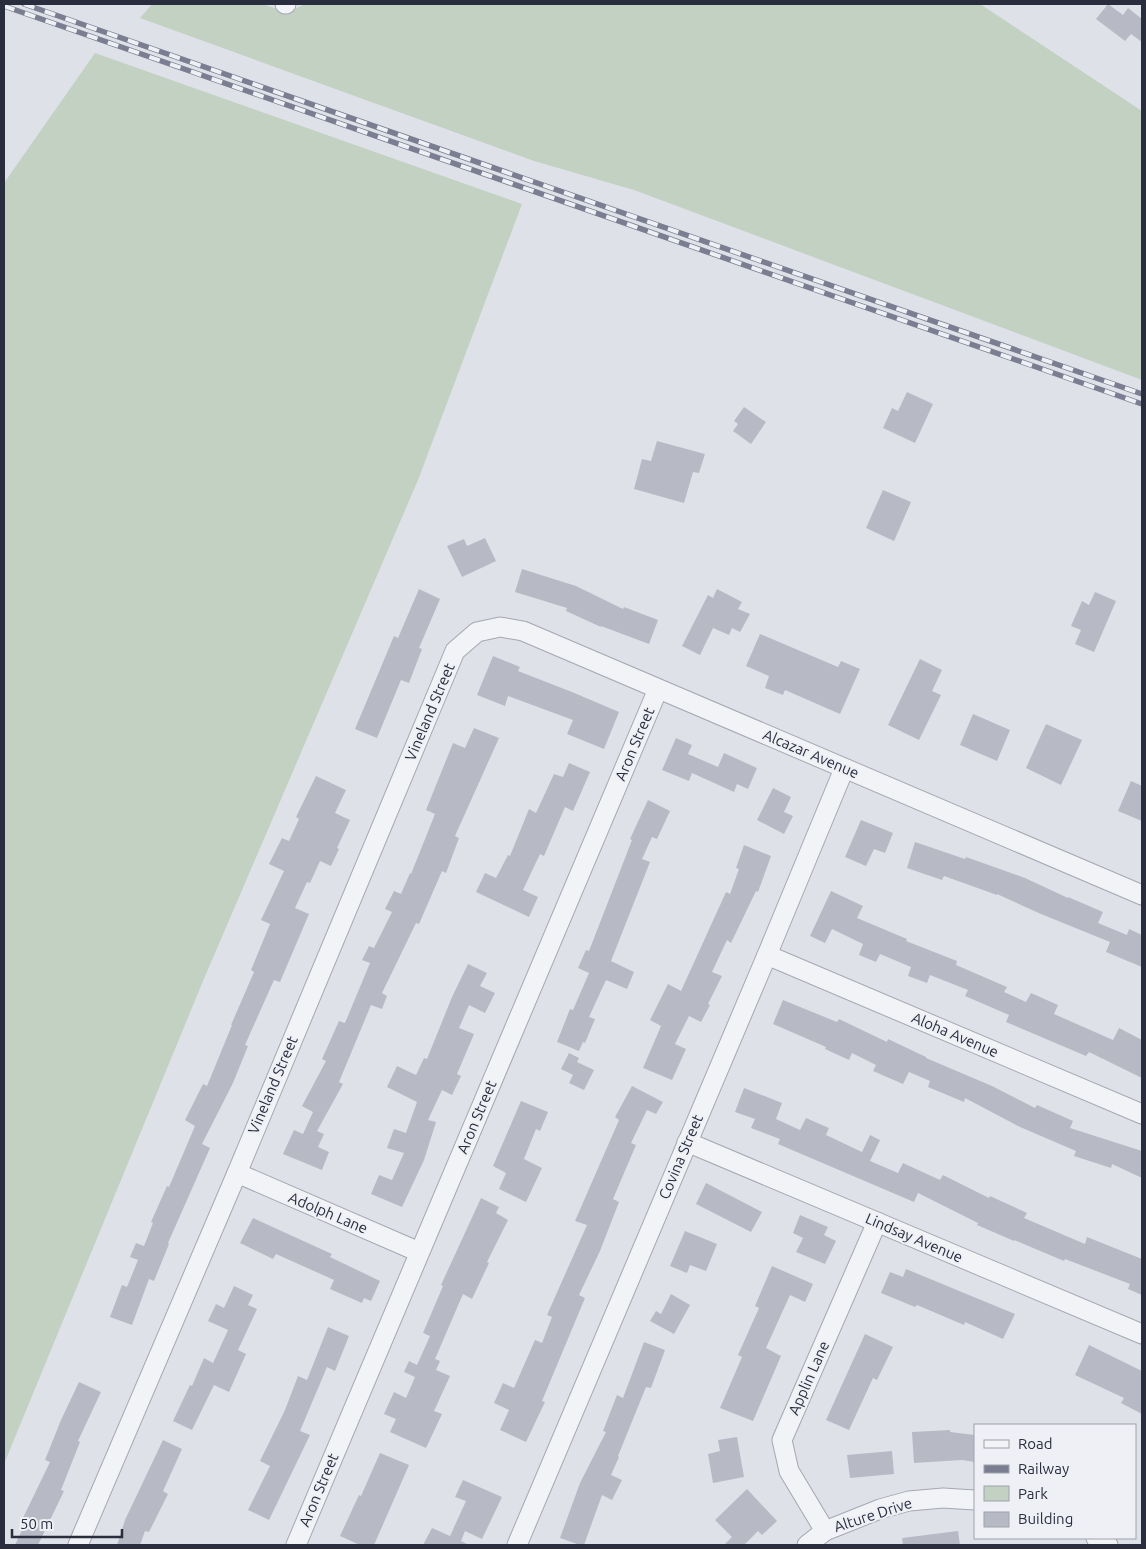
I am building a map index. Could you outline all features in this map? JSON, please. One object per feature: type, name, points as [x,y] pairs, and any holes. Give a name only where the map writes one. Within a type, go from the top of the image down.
[{"type":"street","name":"Alcazar Avenue","points":[[477,632],[500,627],[523,631],[1142,895]]},
{"type":"street","name":"Vineland Street","points":[[78,1545],[237,1173],[455,651],[477,632]]},
{"type":"street","name":"Aron Street","points":[[296,1545],[658,689]]},
{"type":"street","name":"Covina Street","points":[[517,1545],[844,769]]},
{"type":"street","name":"Aloha Avenue","points":[[767,955],[1142,1114]]},
{"type":"street","name":"Lindsay Avenue","points":[[687,1142],[1142,1334]]},
{"type":"street","name":"Adolph Lane","points":[[237,1173],[419,1252]]},
{"type":"street","name":"Applin Lane","points":[[824,1531],[789,1471],[782,1440],[877,1222]]},
{"type":"street","name":"Alture Drive","points":[[807,1545],[824,1531],[880,1509],[909,1501],[943,1498],[974,1500]]},
{"type":"green space","points":[[152,4],[262,4],[290,11],[305,4],[980,4],[1142,111],[1142,380],[634,190],[534,161],[140,18]]},
{"type":"green space","points":[[95,53],[522,204],[418,480],[203,981],[4,1464],[4,183]]},
{"type":"building","points":[[1108,4],[1123,15],[1128,8],[1142,19],[1142,42],[1131,34],[1125,41],[1096,19]]},
{"type":"building","points":[[907,392],[933,404],[915,443],[883,428],[892,408],[898,411]]},
{"type":"building","points":[[744,407],[766,422],[751,444],[733,431],[738,424],[734,421]]},
{"type":"building","points":[[657,441],[705,454],[699,473],[693,472],[684,503],[634,489],[642,459],[651,461]]},
{"type":"building","points":[[883,490],[911,502],[894,541],[866,528]]},
{"type":"building","points":[[485,538],[496,561],[462,577],[447,546],[464,539],[467,546]]},
{"type":"building","points":[[522,569],[576,586],[623,609],[624,607],[658,620],[649,644],[601,627],[566,611],[567,608],[515,592]]},
{"type":"building","points":[[419,589],[440,599],[419,648],[422,649],[409,683],[401,680],[377,738],[355,729],[394,636],[398,638]]},
{"type":"building","points":[[717,589],[742,602],[738,609],[750,614],[740,632],[732,628],[729,635],[713,628],[700,655],[682,646],[708,595],[713,598]]},
{"type":"building","points":[[1095,592],[1116,601],[1094,652],[1075,644],[1081,630],[1071,626],[1082,601],[1089,605]]},
{"type":"building","points":[[760,634],[838,667],[841,661],[860,669],[840,714],[785,690],[783,695],[765,688],[769,676],[746,666]]},
{"type":"building","points":[[493,656],[520,667],[518,671],[619,712],[604,749],[567,734],[573,720],[508,696],[505,706],[477,695]]},
{"type":"building","points":[[920,659],[942,670],[932,691],[941,695],[919,740],[888,725]]},
{"type":"building","points":[[973,714],[1010,730],[997,761],[960,745]]},
{"type":"building","points":[[1046,724],[1082,740],[1061,785],[1026,768]]},
{"type":"building","points":[[474,728],[499,738],[455,836],[459,838],[446,873],[442,871],[419,924],[416,923],[382,993],[387,996],[382,1009],[371,1005],[339,1082],[343,1084],[317,1131],[324,1134],[318,1147],[329,1152],[322,1170],[283,1154],[294,1130],[303,1134],[313,1112],[302,1106],[326,1061],[322,1059],[339,1021],[345,1023],[370,963],[362,960],[369,946],[374,948],[392,912],[385,909],[394,891],[401,894],[411,874],[435,814],[426,810],[453,743],[465,748]]},
{"type":"building","points":[[676,738],[692,745],[688,754],[718,767],[724,753],[757,768],[748,789],[737,784],[734,792],[692,773],[689,781],[662,770]]},
{"type":"building","points":[[569,763],[590,772],[573,811],[565,807],[544,856],[540,854],[523,890],[538,897],[529,917],[476,892],[485,873],[496,878],[508,855],[510,856],[529,809],[536,813],[554,774],[563,777]]},
{"type":"building","points":[[316,776],[346,790],[335,813],[350,820],[331,866],[320,861],[310,883],[307,882],[295,908],[309,914],[280,982],[274,980],[245,1045],[248,1046],[233,1083],[202,1144],[210,1148],[168,1243],[154,1281],[149,1279],[132,1325],[110,1317],[122,1285],[127,1287],[138,1260],[130,1257],[136,1243],[144,1246],[153,1223],[151,1222],[167,1186],[169,1187],[195,1126],[185,1120],[203,1084],[207,1086],[254,972],[251,970],[270,924],[261,920],[284,871],[269,864],[282,838],[289,841],[299,819],[296,817]]},
{"type":"building","points":[[1131,781],[1142,786],[1142,821],[1118,811]]},
{"type":"building","points":[[773,788],[791,797],[784,812],[793,816],[784,834],[757,820]]},
{"type":"building","points":[[648,800],[670,811],[657,839],[652,837],[642,859],[650,862],[611,961],[634,972],[627,989],[606,980],[589,1017],[595,1019],[585,1043],[583,1042],[579,1051],[557,1042],[570,1009],[573,1010],[589,973],[578,968],[586,950],[589,951],[632,840],[630,839]]},
{"type":"building","points":[[861,820],[893,833],[885,853],[874,849],[866,866],[845,857]]},
{"type":"building","points":[[915,842],[965,859],[966,857],[1025,878],[1103,912],[1098,923],[1127,935],[1129,929],[1142,935],[1142,967],[1106,952],[1110,942],[997,894],[944,876],[942,880],[907,868]]},
{"type":"building","points":[[744,845],[771,856],[758,892],[756,891],[731,943],[727,940],[712,972],[722,976],[708,1004],[710,1005],[701,1022],[689,1016],[675,1044],[686,1049],[672,1080],[643,1068],[661,1026],[650,1020],[668,984],[681,991],[726,892],[730,894],[739,869],[736,868]]},
{"type":"building","points":[[831,891],[863,906],[857,918],[907,939],[906,941],[957,961],[956,965],[1007,987],[1004,992],[1026,1002],[1031,993],[1058,1005],[1054,1014],[1113,1040],[1119,1028],[1142,1040],[1142,1078],[1089,1052],[1086,1056],[1006,1022],[1009,1015],[965,996],[968,990],[930,975],[927,983],[908,976],[911,967],[880,954],[876,962],[859,955],[863,944],[832,929],[825,943],[810,936]]},
{"type":"building","points":[[468,964],[487,973],[480,986],[495,993],[485,1013],[469,1005],[459,1028],[474,1034],[457,1074],[461,1076],[452,1095],[442,1090],[428,1120],[436,1122],[424,1160],[402,1207],[371,1194],[379,1175],[392,1180],[404,1153],[387,1148],[394,1129],[406,1133],[417,1102],[387,1087],[397,1066],[416,1075],[424,1058],[427,1059],[452,997]]},
{"type":"building","points":[[783,1000],[837,1022],[839,1019],[887,1042],[888,1039],[926,1058],[992,1086],[1035,1108],[1037,1105],[1073,1121],[1070,1128],[1142,1151],[1142,1178],[1112,1164],[1111,1168],[1074,1156],[1076,1151],[1020,1127],[965,1098],[964,1102],[928,1087],[930,1081],[909,1072],[903,1084],[873,1071],[876,1065],[852,1053],[849,1060],[825,1049],[826,1047],[773,1024]]},
{"type":"building","points":[[569,1053],[579,1058],[577,1062],[594,1070],[584,1090],[569,1083],[573,1075],[561,1069]]},
{"type":"building","points":[[632,1086],[663,1102],[656,1114],[647,1110],[631,1143],[636,1145],[613,1199],[619,1202],[600,1251],[579,1295],[585,1298],[542,1401],[545,1402],[526,1442],[500,1430],[509,1410],[494,1403],[503,1383],[514,1388],[535,1340],[542,1343],[552,1317],[547,1315],[587,1225],[575,1221],[619,1120],[615,1117]]},
{"type":"building","points":[[744,1088],[782,1103],[776,1119],[800,1130],[806,1118],[829,1128],[826,1135],[862,1152],[870,1135],[880,1140],[870,1161],[898,1173],[903,1163],[940,1180],[943,1175],[989,1198],[990,1196],[1027,1213],[1024,1218],[1085,1244],[1087,1237],[1142,1259],[1142,1295],[1128,1289],[1130,1284],[1014,1241],[977,1225],[978,1223],[918,1193],[914,1202],[778,1144],[780,1139],[751,1128],[755,1119],[735,1112]]},
{"type":"building","points":[[521,1101],[548,1112],[540,1131],[536,1129],[524,1159],[542,1168],[526,1202],[499,1189],[506,1173],[493,1166]]},
{"type":"building","points":[[706,1183],[762,1212],[751,1232],[696,1204]]},
{"type":"building","points":[[481,1198],[499,1207],[496,1213],[508,1220],[487,1262],[489,1263],[472,1299],[463,1294],[435,1359],[440,1361],[436,1370],[450,1376],[434,1411],[442,1414],[426,1448],[390,1432],[396,1419],[384,1414],[394,1392],[406,1398],[415,1377],[404,1372],[409,1361],[417,1365],[430,1336],[423,1333],[443,1286],[441,1285]]},
{"type":"building","points":[[800,1215],[828,1227],[824,1235],[836,1241],[825,1264],[796,1252],[803,1238],[793,1233]]},
{"type":"building","points":[[253,1218],[332,1254],[330,1257],[380,1281],[371,1301],[364,1298],[362,1303],[330,1289],[334,1280],[276,1254],[273,1259],[240,1243]]},
{"type":"building","points":[[685,1231],[717,1244],[706,1271],[690,1265],[687,1273],[670,1266]]},
{"type":"building","points":[[772,1266],[813,1284],[805,1302],[790,1295],[766,1348],[781,1356],[753,1421],[720,1408],[742,1357],[738,1355],[759,1308],[755,1306]]},
{"type":"building","points":[[906,1269],[1015,1314],[1003,1339],[965,1322],[964,1325],[917,1305],[915,1307],[881,1293],[890,1272],[903,1277]]},
{"type":"building","points":[[234,1286],[253,1295],[248,1305],[257,1309],[238,1350],[246,1354],[229,1392],[214,1385],[192,1430],[173,1421],[190,1385],[192,1386],[204,1358],[213,1363],[228,1330],[208,1321],[216,1304],[224,1308]]},
{"type":"building","points":[[671,1294],[690,1305],[674,1334],[650,1321],[656,1311],[661,1314]]},
{"type":"building","points":[[328,1327],[349,1336],[335,1371],[327,1367],[300,1431],[310,1435],[269,1520],[248,1510],[270,1466],[260,1461],[285,1410],[298,1376],[307,1380]]},
{"type":"building","points":[[865,1334],[893,1347],[877,1380],[873,1378],[849,1430],[826,1420]]},
{"type":"building","points":[[644,1342],[665,1350],[651,1388],[646,1387],[611,1475],[622,1480],[612,1500],[602,1495],[584,1545],[560,1538],[580,1483],[606,1432],[603,1431],[617,1395],[623,1398]]},
{"type":"building","points":[[1089,1345],[1142,1371],[1142,1414],[1121,1403],[1124,1398],[1075,1375]]},
{"type":"building","points":[[79,1382],[101,1392],[78,1441],[80,1442],[61,1490],[64,1491],[38,1545],[15,1545],[25,1524],[21,1522],[50,1462],[45,1460]]},
{"type":"building","points":[[950,1430],[950,1432],[974,1435],[974,1462],[962,1460],[914,1463],[912,1432]]},
{"type":"building","points":[[737,1437],[744,1477],[713,1483],[708,1454],[720,1451],[718,1440]]},
{"type":"building","points":[[163,1440],[182,1449],[163,1491],[168,1494],[149,1532],[145,1531],[140,1545],[117,1545],[125,1520]]},
{"type":"building","points":[[892,1451],[894,1474],[850,1478],[847,1455]]},
{"type":"building","points":[[380,1453],[409,1465],[374,1545],[360,1545],[340,1536],[359,1495],[361,1496]]},
{"type":"building","points":[[463,1480],[502,1497],[482,1539],[465,1531],[461,1541],[469,1545],[423,1545],[432,1528],[450,1536],[466,1501],[455,1497]]},
{"type":"building","points":[[747,1489],[777,1521],[762,1535],[758,1531],[744,1545],[724,1545],[732,1537],[715,1520]]},
{"type":"building","points":[[958,1531],[960,1545],[903,1545],[902,1538]]},
{"type":"railway","points":[[24,4],[1142,394]]},
{"type":"railway","points":[[4,6],[1142,404]]}]
